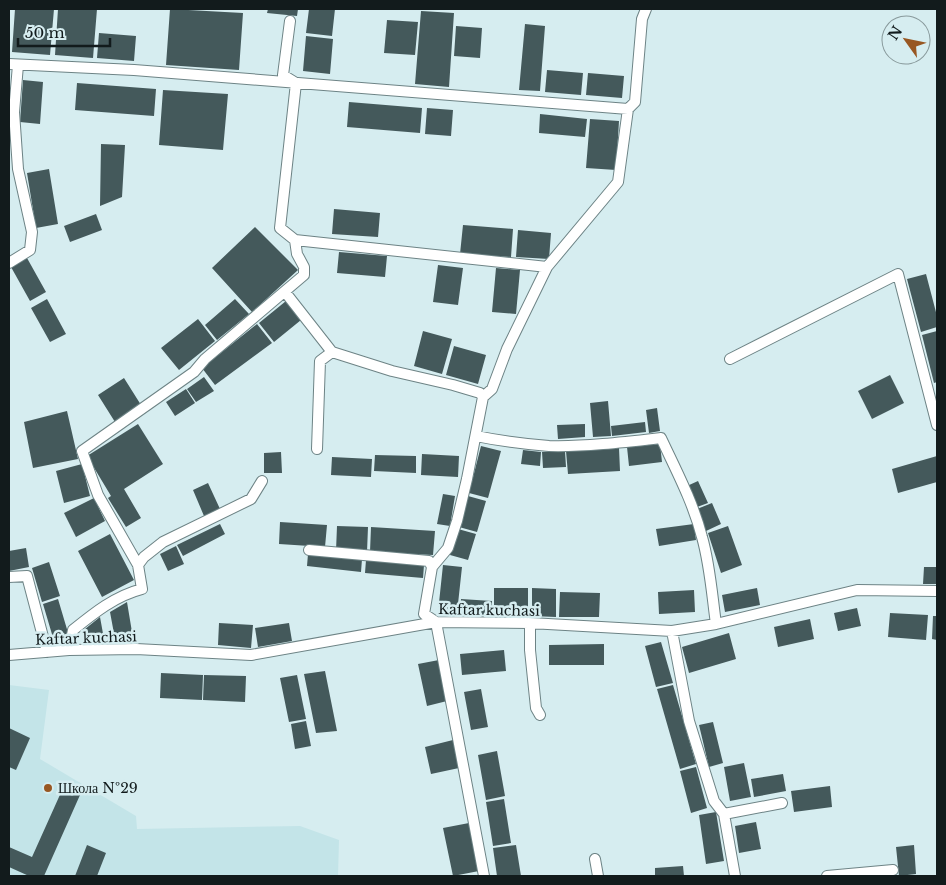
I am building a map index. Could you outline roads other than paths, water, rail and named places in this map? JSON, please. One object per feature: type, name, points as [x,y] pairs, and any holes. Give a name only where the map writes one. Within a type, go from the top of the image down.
[{"type":"street","points":[[484,876],[436,622],[424,614],[432,567],[448,548],[467,480],[483,397],[492,389],[547,267],[618,182],[628,109],[635,102],[642,20],[646,9]]},
{"type":"street","points":[[290,21],[283,76],[296,83]]},
{"type":"street","points":[[9,263],[30,250],[32,232],[18,169],[13,65],[134,70],[628,109]]},
{"type":"street","points":[[296,83],[280,228],[295,240],[547,267]]},
{"type":"street","points":[[69,650],[73,630],[100,609],[128,593],[142,589],[138,565],[98,494],[82,451],[194,372],[205,358],[304,275],[304,267],[297,254],[295,240]]},
{"type":"street","points":[[730,359],[898,274],[937,425]]},
{"type":"street","points":[[285,292],[332,352],[392,371],[480,393],[483,397]]},
{"type":"street","points":[[317,448],[320,361],[332,352]]},
{"type":"street","points":[[476,436],[550,446],[613,443],[661,438],[688,495],[702,537],[710,577],[716,624]]},
{"type":"street","points":[[138,565],[144,557],[164,542],[252,499],[262,481]]},
{"type":"street","points":[[309,550],[429,561],[432,567]]},
{"type":"street","points":[[9,577],[26,576],[47,652]]},
{"type":"street","name":"Kaftar kuchasi","points":[[9,655],[69,650],[136,648],[251,655],[436,622],[530,623],[672,631],[716,624],[858,590],[937,590]]},
{"type":"street","points":[[530,623],[530,650],[536,708],[540,715]]},
{"type":"street","points":[[672,631],[689,721],[714,801],[724,814],[734,876]]},
{"type":"street","points":[[724,814],[782,803]]},
{"type":"street","points":[[595,859],[598,876]]},
{"type":"street","points":[[827,876],[893,870]]},
{"type":"place","name":"Школа №29","points":[[48,788]]}]
